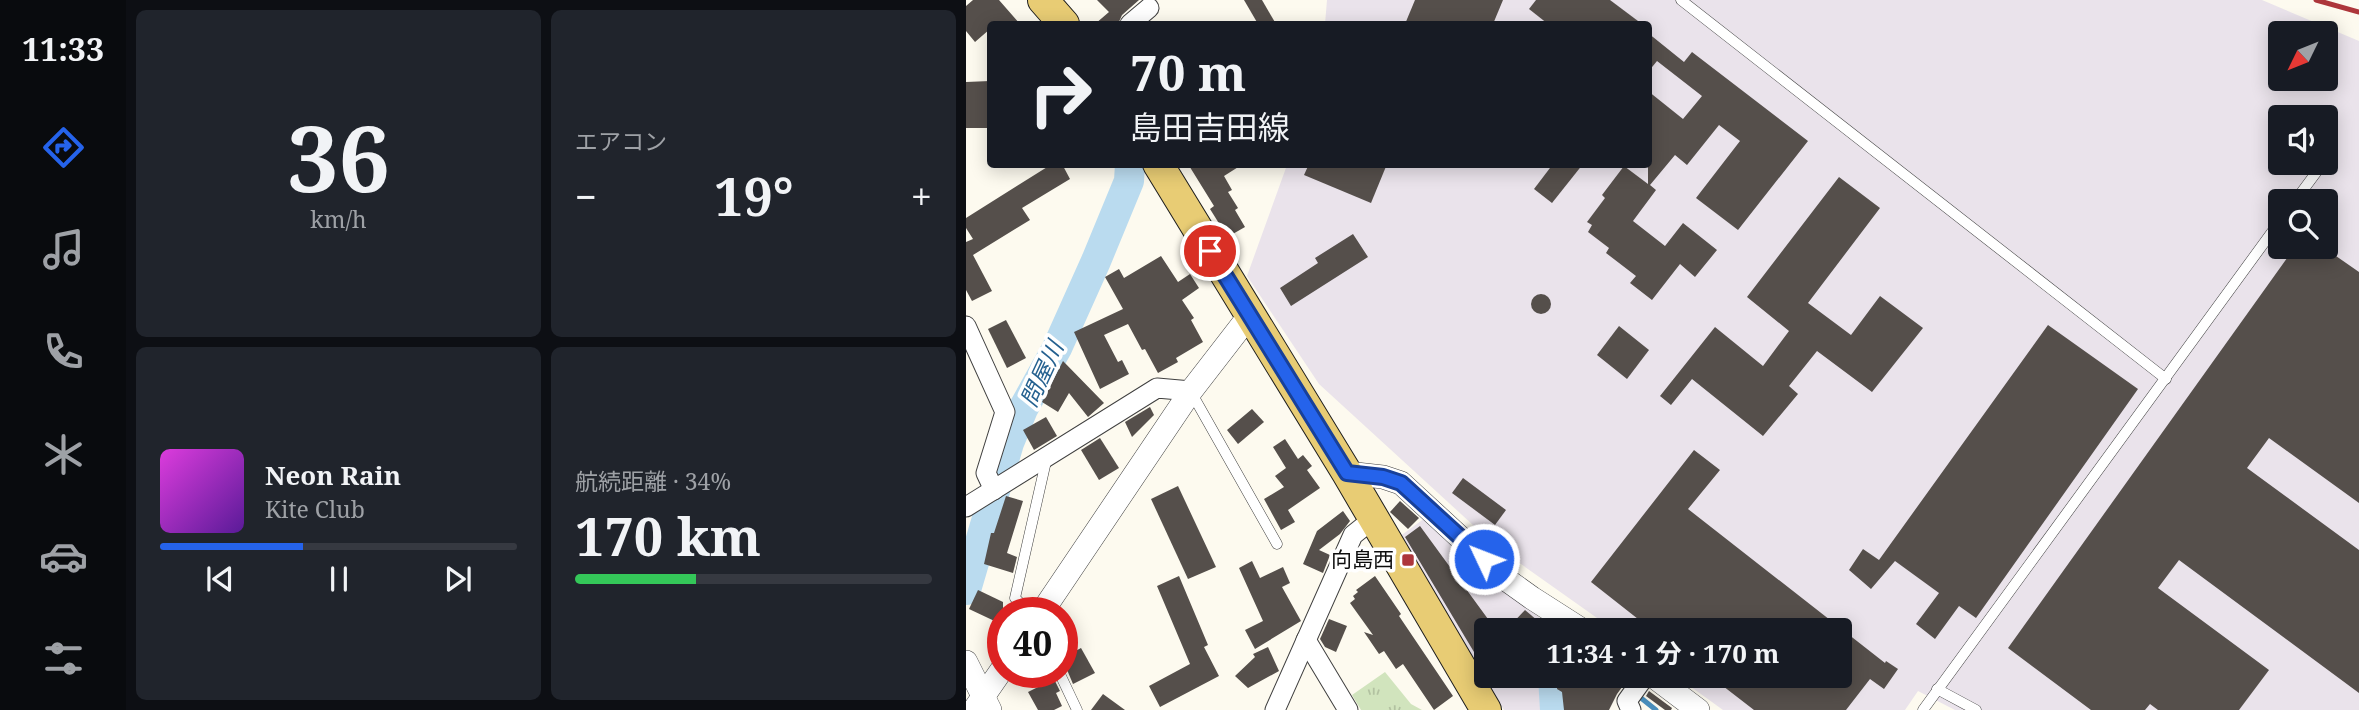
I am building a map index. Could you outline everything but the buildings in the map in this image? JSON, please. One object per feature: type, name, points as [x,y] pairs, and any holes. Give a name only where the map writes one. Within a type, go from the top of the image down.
[{"type":"main road","points":[[1043,0],[1061,21]]},
{"type":"main road","points":[[1160,168],[1347,473],[1486,710]]},
{"type":"street","points":[[1134,21],[1149,8]]},
{"type":"street","points":[[1052,597],[1191,391],[1249,316]]},
{"type":"street","points":[[966,326],[1005,412],[986,473],[994,490]]},
{"type":"street","points":[[966,507],[1157,388],[1191,391]]},
{"type":"street","points":[[1347,473],[1383,477],[1401,483],[1504,578],[1563,618]]},
{"type":"street","points":[[1275,710],[1353,535],[1373,519]]},
{"type":"street","points":[[1306,640],[1348,710]]},
{"type":"street","points":[[966,662],[983,705]]},
{"type":"street","points":[[983,705],[992,688]]},
{"type":"street","points":[[1631,710],[1627,701],[1636,688]]},
{"type":"street","points":[[1669,688],[1698,710]]},
{"type":"lane","points":[[1681,0],[2166,379]]},
{"type":"lane","points":[[1923,710],[2268,238]]},
{"type":"lane","points":[[1191,391],[1277,544]]},
{"type":"lane","points":[[1015,597],[1047,457]]},
{"type":"lane","points":[[1067,688],[1077,710]]},
{"type":"lane","points":[[1937,689],[1976,710]]},
{"type":"shaded area","points":[[1327,0],[2262,0],[2312,21],[2268,21],[2268,91],[2338,91],[2338,32],[2359,41],[2359,710],[1955,710],[1918,691],[1905,710],[1723,710],[1693,688],[1852,688],[1852,618],[1597,618],[1497,547],[1319,384],[1247,276],[1286,168],[1652,168],[1652,21],[1325,21]]},
{"type":"shaded area","points":[[1425,518],[1501,587],[1540,618],[1474,618],[1474,661],[1399,537]]},
{"type":"shaded area","points":[[1491,688],[1547,688],[1546,710],[1504,710]]},
{"type":"green space","points":[[1385,672],[1411,704],[1422,710],[1361,710],[1352,695]]},
{"type":"waterway","name":"問屋川","points":[[966,590],[1009,443],[1023,409],[1057,348],[1096,261],[1129,181],[1130,168]]},
{"type":"waterway","points":[[1554,688],[1555,710]]},
{"type":"waterway","points":[[1641,698],[1656,710]]},
{"type":"railway","points":[[2316,0],[2359,12]]},
{"type":"place","name":"向島西","points":[[1408,560]]},
{"type":"route","points":[[1210,251],[1347,473],[1383,477],[1401,483],[1484,559]]}]
